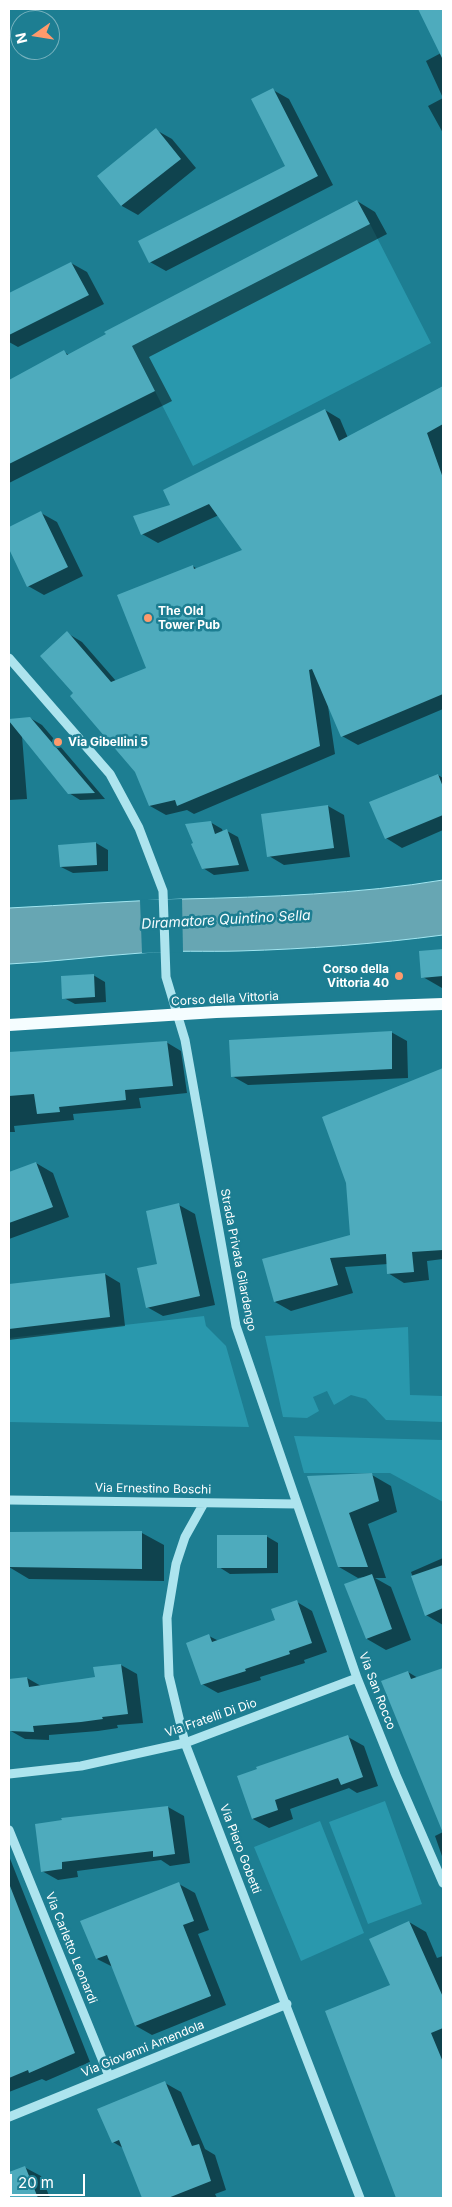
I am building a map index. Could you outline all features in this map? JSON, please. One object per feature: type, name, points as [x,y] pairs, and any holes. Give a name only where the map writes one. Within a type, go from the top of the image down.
[{"type":"main road","name":"Corso della Vittoria","points":[[9,1025],[178,1016],[216,1012],[443,1004]]},
{"type":"street","name":"Strada Privata Gilardengo","points":[[9,659],[110,774],[138,828],[163,891],[166,977],[185,1040],[236,1326],[297,1504]]},
{"type":"street","name":"Via Ernestino Boschi","points":[[9,1500],[297,1504]]},
{"type":"street","name":"Via Piero Gobetti","points":[[204,1502],[184,1541],[176,1564],[167,1618],[169,1676],[185,1743],[287,2004],[360,2198]]},
{"type":"street","name":"Via San Rocco","points":[[297,1504],[357,1678],[396,1775],[443,1883]]},
{"type":"street","name":"Via Fratelli Di Dio","points":[[9,1774],[81,1766],[185,1743],[357,1678]]},
{"type":"street","name":"Via Carletto Leonardi","points":[[9,1830],[109,2076]]},
{"type":"street","name":"Via Giovanni Amendola","points":[[9,2117],[287,2004]]},
{"type":"shaded area","points":[[370,224],[431,343],[193,466],[132,346]]},
{"type":"shaded area","points":[[204,1316],[206,1326],[226,1346],[249,1427],[9,1422],[9,1338]]},
{"type":"shaded area","points":[[408,1327],[410,1395],[443,1396],[443,1422],[386,1420],[366,1399],[351,1395],[334,1405],[327,1391],[313,1397],[319,1411],[307,1418],[283,1417],[265,1336]]},
{"type":"shaded area","points":[[294,1436],[443,1440],[443,1502],[390,1473],[304,1473]]},
{"type":"shaded area","points":[[385,1801],[422,1904],[368,1924],[329,1822]]},
{"type":"shaded area","points":[[320,1821],[364,1933],[301,1961],[254,1847]]},
{"type":"water","name":"Diramatore Quintino Sella","points":[[443,880],[443,935],[316,947],[239,951],[153,952],[9,964],[9,908],[313,894],[379,889]]},
{"type":"pier","points":[[182,899],[183,952],[142,953],[140,900]]},
{"type":"building","points":[[418,9],[443,9],[443,60]]},
{"type":"building","points":[[273,88],[318,176],[149,263],[138,241],[285,166],[251,99]]},
{"type":"building","points":[[156,128],[181,159],[121,206],[97,176]]},
{"type":"building","points":[[357,200],[370,224],[132,346],[155,391],[9,464],[9,380],[64,350],[67,355],[106,334],[104,332]]},
{"type":"building","points":[[71,262],[89,295],[9,335],[9,293]]},
{"type":"building","points":[[443,386],[443,424],[427,433],[443,478],[443,694],[341,737],[312,669],[309,670],[320,746],[177,806],[175,800],[149,806],[135,772],[70,696],[73,693],[40,656],[67,631],[111,682],[146,668],[117,595],[193,565],[194,569],[242,550],[209,504],[141,535],[133,516],[170,505],[163,490],[325,409],[339,441]]},
{"type":"building","points":[[41,511],[68,567],[27,587],[9,549],[9,527]]},
{"type":"building","points":[[30,717],[95,793],[68,794],[9,721],[9,719]]},
{"type":"building","points":[[438,774],[443,787],[443,815],[385,839],[369,802]]},
{"type":"building","points":[[328,805],[334,848],[267,857],[261,814]]},
{"type":"building","points":[[211,821],[215,834],[227,829],[239,865],[202,869],[185,824]]},
{"type":"building","points":[[96,842],[97,865],[60,867],[58,845]]},
{"type":"building","points":[[443,949],[443,976],[421,978],[419,951]]},
{"type":"building","points":[[94,974],[95,997],[62,999],[61,976]]},
{"type":"building","points":[[392,1031],[392,1069],[231,1077],[229,1040]]},
{"type":"building","points":[[167,1041],[173,1086],[125,1090],[126,1100],[59,1107],[60,1112],[37,1114],[34,1094],[9,1096],[9,1052]]},
{"type":"building","points":[[443,1068],[443,1250],[412,1252],[414,1272],[387,1274],[386,1254],[330,1258],[338,1285],[274,1302],[262,1259],[350,1235],[346,1183],[322,1117]]},
{"type":"building","points":[[36,1162],[53,1207],[9,1223],[9,1172]]},
{"type":"building","points":[[179,1203],[200,1296],[146,1308],[137,1268],[157,1264],[146,1211]]},
{"type":"building","points":[[105,1273],[110,1317],[9,1329],[9,1284]]},
{"type":"building","points":[[372,1473],[379,1501],[349,1513],[368,1567],[338,1567],[307,1476]]},
{"type":"building","points":[[142,1531],[142,1569],[9,1567],[9,1532]]},
{"type":"building","points":[[217,1535],[267,1535],[267,1568],[217,1568]]},
{"type":"building","points":[[443,1565],[443,1608],[425,1616],[411,1576]]},
{"type":"building","points":[[372,1574],[392,1629],[366,1639],[344,1584]]},
{"type":"building","points":[[297,1600],[312,1643],[289,1651],[290,1654],[245,1669],[246,1671],[201,1685],[186,1643],[209,1634],[212,1642],[275,1620],[271,1609]]},
{"type":"building","points":[[121,1664],[128,1714],[81,1722],[33,1726],[34,1732],[9,1731],[9,1679],[27,1677],[29,1687],[95,1677],[93,1667]]},
{"type":"building","points":[[443,1668],[443,1833],[381,1681],[408,1671],[411,1679]]},
{"type":"building","points":[[348,1735],[363,1777],[341,1785],[338,1778],[275,1800],[278,1810],[252,1819],[237,1776],[257,1769],[256,1767]]},
{"type":"building","points":[[168,1806],[175,1854],[153,1857],[153,1851],[62,1862],[62,1869],[41,1872],[35,1824],[62,1820],[61,1818]]},
{"type":"building","points":[[179,1882],[194,1921],[183,1925],[211,1996],[135,2026],[107,1955],[96,1959],[80,1921]]},
{"type":"building","points":[[9,1886],[75,2053],[29,2073],[28,2070],[9,2078]]},
{"type":"building","points":[[409,1921],[443,1997],[443,2028],[431,2033],[443,2062],[443,2198],[396,2198],[325,2011],[390,1985],[369,1939]]},
{"type":"building","points":[[165,2081],[192,2146],[199,2144],[211,2181],[168,2198],[142,2198],[119,2140],[112,2143],[97,2109]]},
{"type":"building","points":[[25,2166],[38,2198],[9,2198],[9,2172]]},
{"type":"place","name":"The Old Tower Pub","points":[[148,618]]},
{"type":"place","name":"Via Gibellini 5","points":[[58,742]]},
{"type":"place","name":"Corso della Vittoria 40","points":[[399,976]]}]
